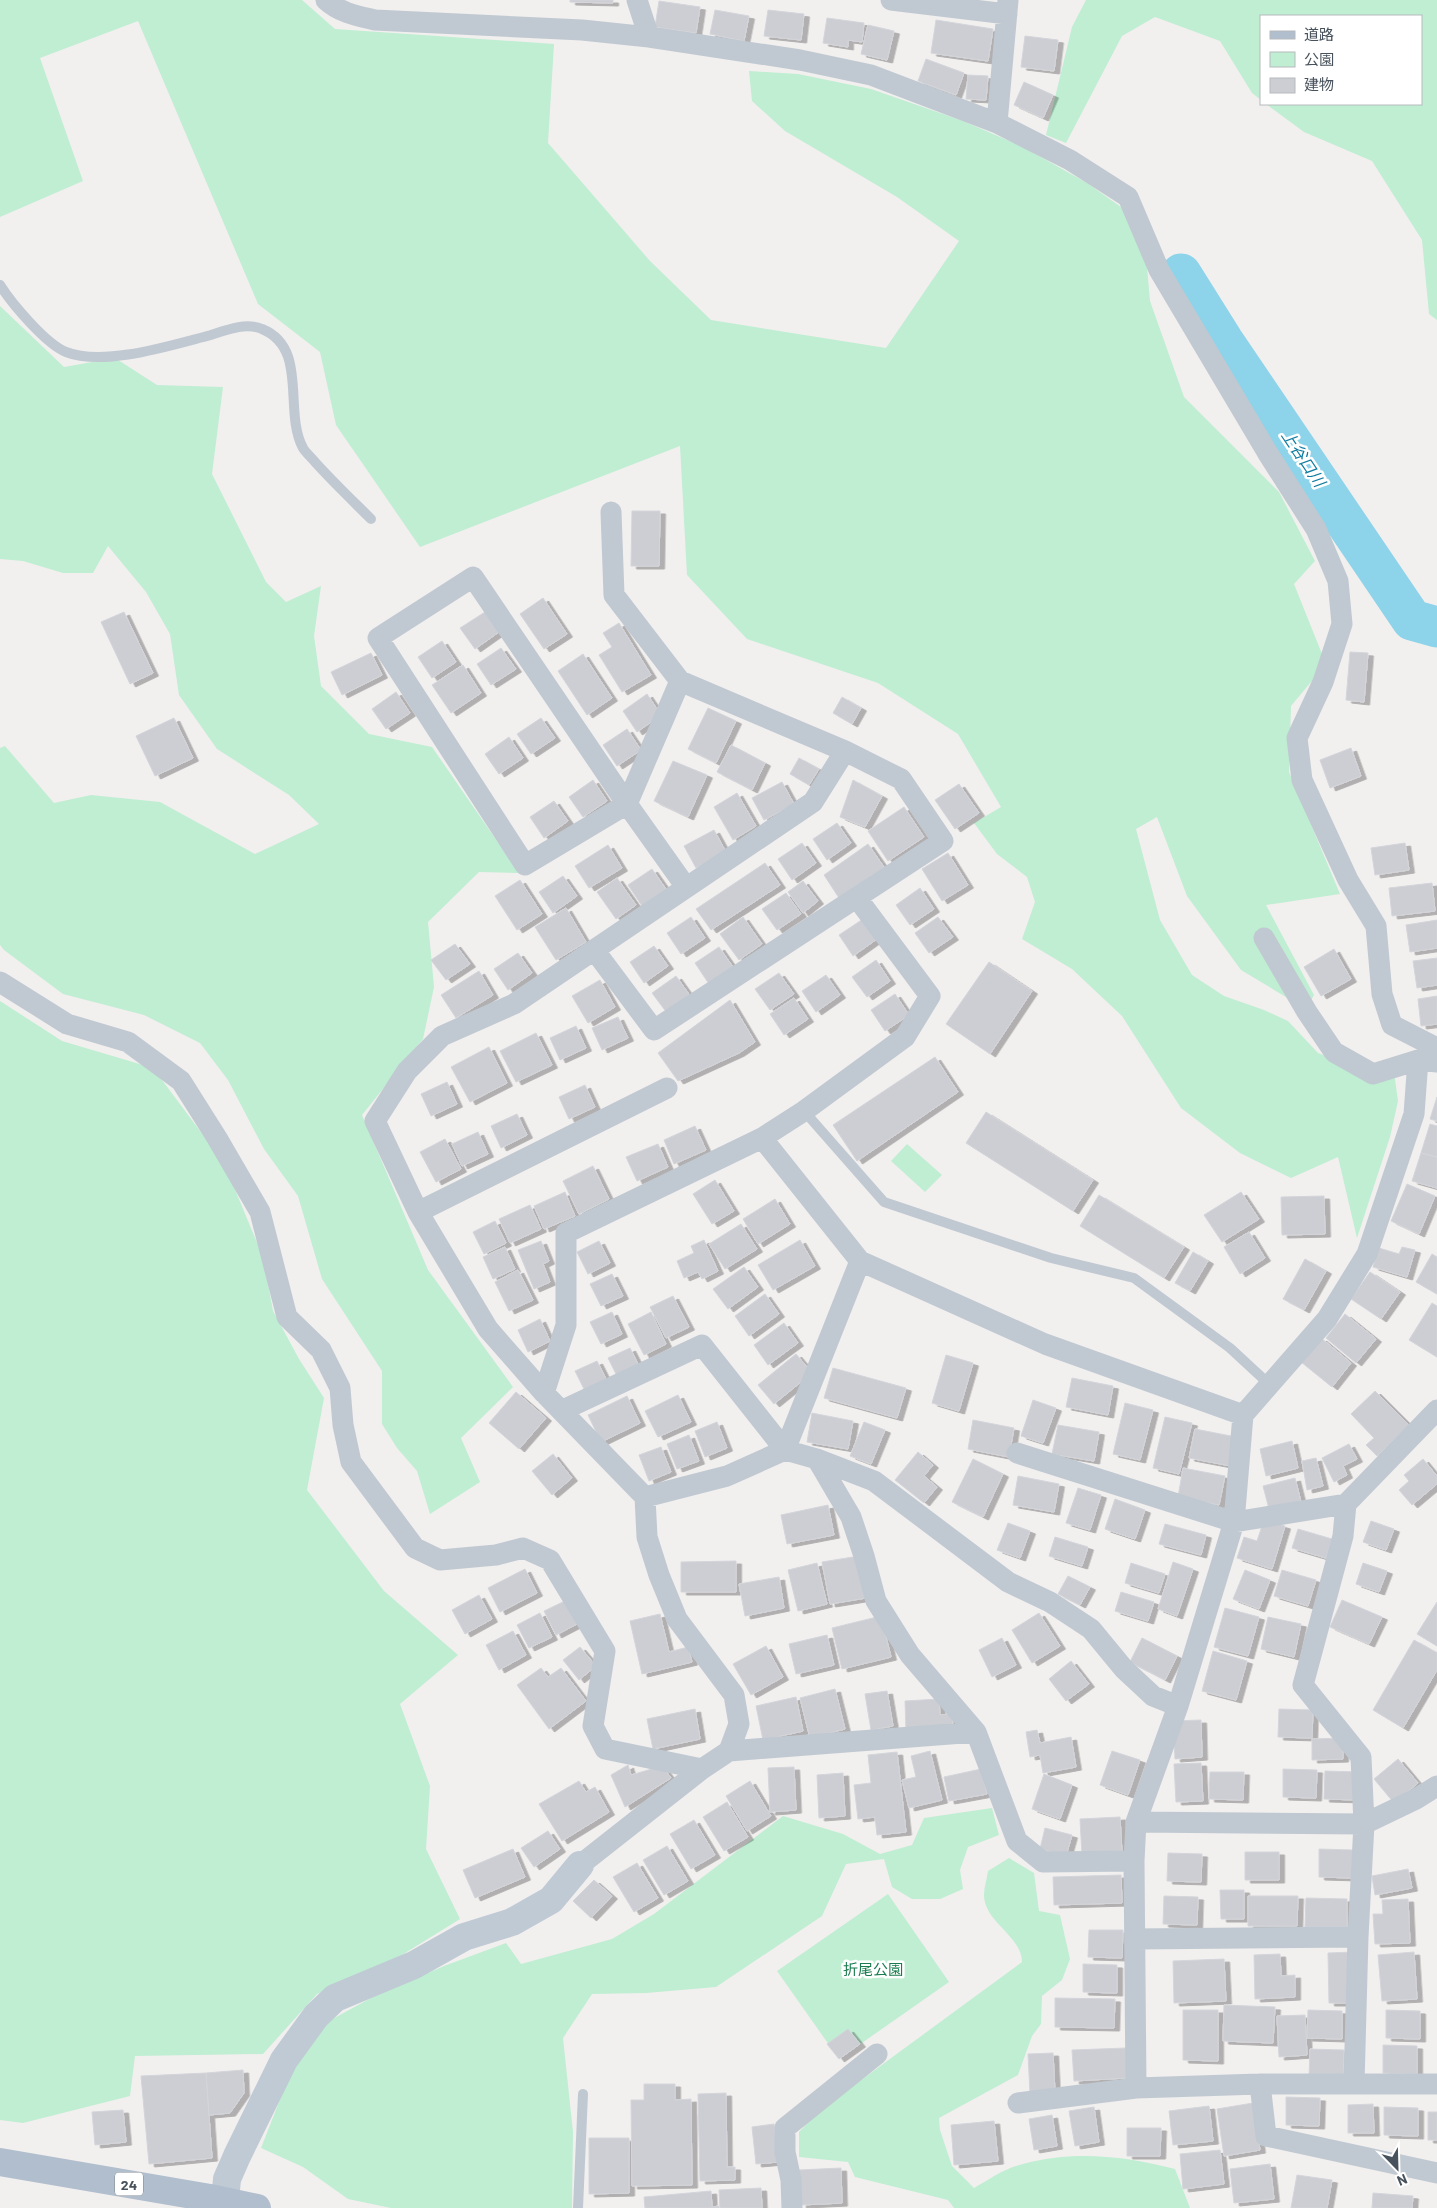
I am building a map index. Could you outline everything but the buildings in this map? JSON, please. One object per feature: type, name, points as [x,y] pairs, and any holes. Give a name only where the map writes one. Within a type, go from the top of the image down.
[{"type":"main road","name":"24","points":[[0,2162],[257,2208]]},
{"type":"street","points":[[326,0],[334,7],[375,20],[582,30],[649,37],[800,60],[871,74],[997,122],[1070,160],[1128,197],[1159,270],[1266,452],[1316,529],[1338,581],[1342,624],[1323,682],[1297,738],[1302,780],[1348,880],[1376,926],[1382,994],[1392,1025],[1437,1048]]},
{"type":"street","points":[[637,0],[649,37]]},
{"type":"street","points":[[891,0],[1008,7],[997,122]]},
{"type":"street","points":[[595,951],[654,1030],[943,841],[900,780],[845,751],[680,681],[614,595],[611,512]]},
{"type":"street","points":[[680,681],[627,804],[525,865],[378,638],[473,577],[627,804],[686,887]]},
{"type":"street","points":[[729,1751],[739,1724],[734,1695],[677,1619],[659,1575],[647,1537],[645,1497],[563,1410],[544,1393],[488,1330],[418,1212],[375,1121],[407,1071],[442,1036],[514,1004],[813,802],[845,751]]},
{"type":"street","points":[[544,1393],[566,1325],[566,1233],[762,1138],[804,1111],[846,1078],[905,1037],[930,996],[857,898]]},
{"type":"street","points":[[1136,2088],[1134,1861],[1136,1822],[1178,1706],[1234,1522],[1243,1415],[1327,1319],[1367,1254],[1414,1114],[1427,1061],[1373,1074],[1334,1052],[1307,1012],[1264,938]]},
{"type":"street","points":[[0,982],[67,1024],[128,1042],[181,1081],[260,1212],[286,1317],[321,1350],[340,1388],[343,1425],[352,1462],[415,1548],[440,1560],[496,1555],[523,1548],[550,1560],[604,1650],[593,1726],[606,1749],[702,1769]]},
{"type":"street","points":[[418,1212],[667,1088]]},
{"type":"street","points":[[762,1138],[860,1261],[1046,1344],[1243,1415]]},
{"type":"street","points":[[645,1497],[727,1476],[785,1450],[860,1261]]},
{"type":"street","points":[[563,1410],[702,1345],[785,1450],[817,1459],[874,1481],[1008,1582],[1050,1602],[1091,1629],[1124,1669],[1153,1696],[1178,1706]]},
{"type":"street","points":[[1018,1453],[1234,1522],[1346,1504],[1437,1410]]},
{"type":"street","points":[[817,1459],[851,1517],[876,1601],[910,1655],[976,1732],[1017,1842],[1042,1862],[1134,1861]]},
{"type":"street","points":[[1346,1504],[1343,1536],[1303,1685],[1361,1757],[1364,1824],[1358,1937],[1354,2084]]},
{"type":"street","points":[[225,2201],[227,2179],[230,2171],[284,2060],[316,2016],[336,1998],[414,1965],[464,1937],[512,1922],[551,1900],[580,1865],[702,1769],[729,1751],[976,1732]]},
{"type":"street","points":[[1136,1822],[1364,1824],[1416,1799],[1437,1786]]},
{"type":"street","points":[[1135,1939],[1358,1937]]},
{"type":"street","points":[[792,2208],[792,2180],[785,2152],[785,2128],[877,2054]]},
{"type":"street","points":[[1260,2084],[1266,2136],[1437,2173]]},
{"type":"street","points":[[1018,2103],[1136,2088],[1260,2084],[1437,2084]]},
{"type":"lane","points":[[0,285],[8,298],[50,342],[66,352],[88,357],[139,354],[238,327],[260,328],[273,334],[284,345],[290,359],[294,422],[303,448],[371,519]]},
{"type":"lane","points":[[804,1111],[884,1202],[1051,1258],[1134,1278],[1230,1348],[1270,1385]]},
{"type":"lane","points":[[578,2208],[583,2094]]},
{"type":"green space","points":[[0,0],[302,0],[335,29],[554,44],[548,143],[650,261],[711,320],[886,348],[959,241],[897,197],[785,131],[752,101],[749,71],[798,74],[871,89],[963,121],[1023,147],[1087,183],[1121,207],[1145,244],[1150,301],[1184,397],[1279,492],[1315,561],[1294,584],[1326,664],[1291,706],[1289,772],[1340,894],[1266,905],[1314,995],[1306,1009],[1241,970],[1187,896],[1157,817],[1136,829],[1160,920],[1192,975],[1224,996],[1264,1010],[1288,1021],[1318,1053],[1352,1066],[1394,1072],[1398,1101],[1390,1137],[1357,1238],[1338,1157],[1291,1178],[1240,1153],[1181,1108],[1122,1016],[1072,969],[1022,939],[1035,902],[1027,877],[997,854],[974,823],[1001,807],[958,734],[878,683],[747,639],[687,575],[680,446],[420,547],[336,425],[320,352],[258,304],[138,21],[40,58],[83,181],[0,217]]},
{"type":"green space","points":[[1086,0],[1437,0],[1437,320],[1429,314],[1422,240],[1372,161],[1304,132],[1267,105],[1422,105],[1422,15],[1260,15],[1260,99],[1252,93],[1220,41],[1155,17],[1122,36],[1066,143],[1046,135],[1072,27]]},
{"type":"green space","points":[[0,306],[64,367],[115,358],[157,385],[223,387],[212,474],[266,582],[286,602],[321,586],[314,636],[321,686],[369,734],[432,747],[519,873],[479,872],[428,922],[434,987],[423,1039],[362,1115],[428,1270],[513,1387],[461,1438],[480,1482],[430,1514],[417,1471],[397,1448],[382,1424],[382,1371],[322,1279],[298,1196],[264,1149],[228,1080],[200,1043],[144,1015],[63,994],[0,945],[0,748],[5,746],[54,803],[91,795],[160,802],[255,854],[319,824],[289,795],[217,749],[179,695],[170,634],[146,592],[108,546],[93,573],[63,573],[23,561],[0,559]]},
{"type":"green space","points":[[0,1001],[62,1041],[153,1068],[224,1163],[263,1257],[273,1311],[299,1359],[324,1398],[307,1490],[384,1591],[458,1655],[400,1704],[430,1786],[426,1849],[460,1919],[376,1971],[317,1994],[263,2054],[135,2056],[130,2096],[23,2123],[0,2120]]},
{"type":"green space","points":[[907,1144],[942,1175],[925,1192],[891,1161]]},
{"type":"green space","points":[[992,1808],[999,1835],[968,1847],[960,1870],[963,1889],[940,1899],[912,1899],[892,1887],[884,1859],[846,1864],[822,1916],[716,1987],[646,1993],[592,1994],[563,2038],[573,2132],[572,2208],[391,2208],[348,2199],[303,2167],[261,2148],[290,2074],[327,2022],[371,1998],[444,1966],[506,1943],[521,1964],[612,1939],[654,1914],[783,1816],[843,1834],[880,1854],[912,1845],[924,1818]]},
{"type":"green space","points":[[1009,1858],[1034,1873],[1039,1911],[1060,1915],[1070,1959],[1062,1980],[1042,1996],[1041,2024],[1032,2036],[1018,2075],[939,2118],[940,2130],[952,2166],[974,2188],[1010,2168],[1061,2157],[1099,2156],[1156,2164],[1175,2169],[1190,2208],[954,2208],[948,2200],[855,2177],[848,2162],[799,2157],[799,2132],[819,2111],[1022,1962],[1016,1944],[990,1913],[984,1895],[988,1871]]},
{"type":"green space","name":"折尾公園","points":[[888,1894],[949,1982],[839,2059],[777,1971]]},
{"type":"waterway","name":"上谷口川","points":[[1181,274],[1223,341],[1412,620],[1437,627]]}]
